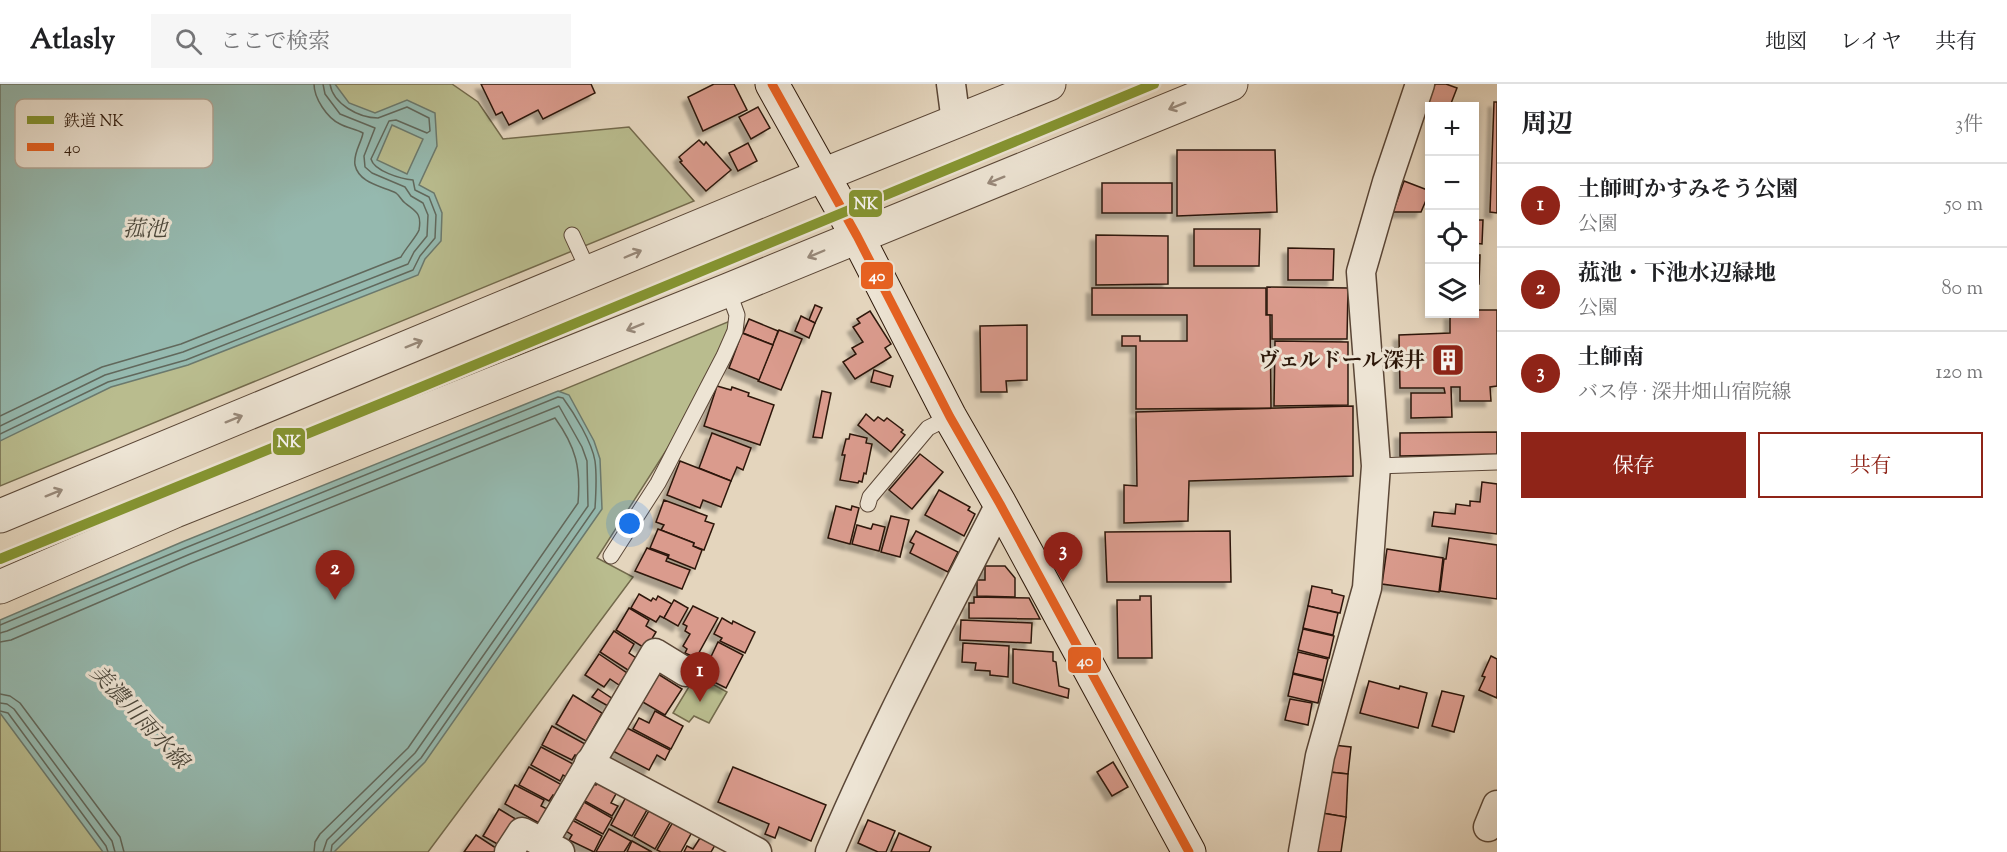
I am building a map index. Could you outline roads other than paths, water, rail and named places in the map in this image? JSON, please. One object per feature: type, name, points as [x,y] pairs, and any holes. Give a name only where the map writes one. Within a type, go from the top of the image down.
[{"type":"street","points":[[772,84],[857,236],[950,417],[1000,504],[1189,852]]},
{"type":"street","points":[[951,84],[956,122]]},
{"type":"street","points":[[0,516],[823,175],[1049,84]]},
{"type":"street","points":[[0,587],[175,511],[728,290],[1231,84]]},
{"type":"street","points":[[1303,852],[1320,756],[1367,588],[1376,466],[1361,272],[1387,183],[1420,84]]},
{"type":"street","points":[[832,852],[845,816],[1000,504]]},
{"type":"street","points":[[509,852],[522,832],[552,848],[589,763],[655,653],[686,672]]},
{"type":"street","points":[[589,763],[757,852]]},
{"type":"lane","points":[[572,235],[589,272]]},
{"type":"lane","points":[[611,556],[658,483],[735,331],[737,315],[728,290]]},
{"type":"lane","points":[[868,504],[870,497],[928,428],[950,417]]},
{"type":"lane","points":[[1376,466],[1497,462]]},
{"type":"water","name":"菰池","points":[[0,84],[335,84],[349,103],[375,113],[407,100],[435,113],[437,146],[419,185],[434,193],[442,213],[441,241],[425,259],[418,275],[188,365],[111,387],[0,441]],"holes":[[[392,125],[423,139],[407,174],[377,160]]]},
{"type":"water","name":"美濃川雨水線","points":[[558,391],[569,395],[594,441],[600,459],[602,509],[425,762],[334,852],[103,852],[0,713],[0,620],[182,542]]},
{"type":"rail line","name":"NK","points":[[0,559],[1154,84]]},
{"type":"place","name":"ヴェルドール深井","points":[[1448,360]]},
{"type":"place","name":"土師南","points":[[1063,582]]},
{"type":"place","name":"菰池・下池水辺緑地","points":[[335,600]]},
{"type":"place","name":"土師町かすみそう公園","points":[[700,702]]}]
